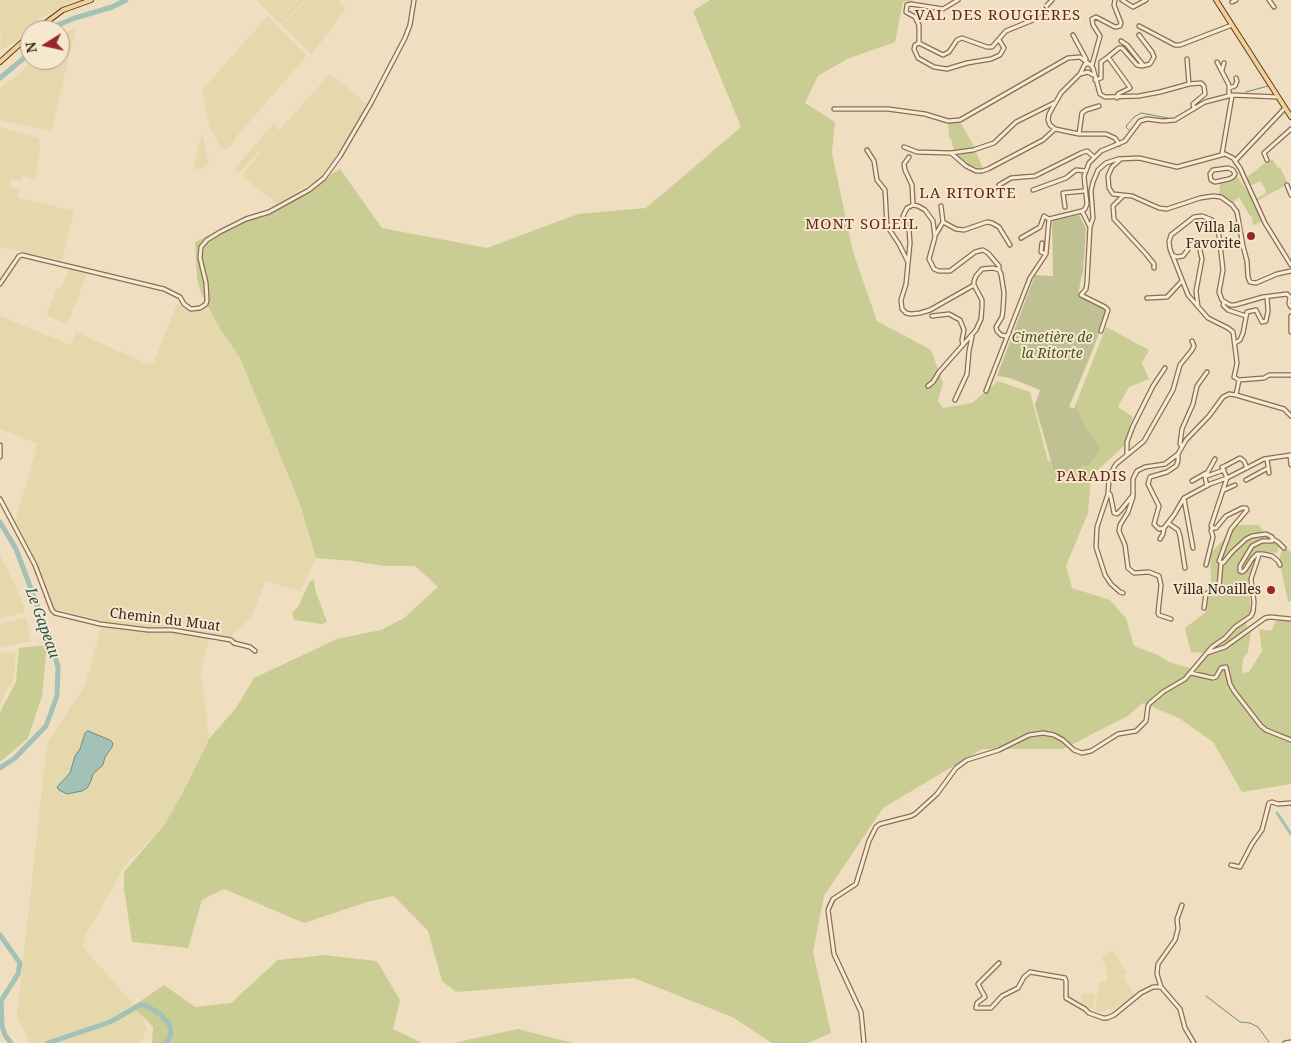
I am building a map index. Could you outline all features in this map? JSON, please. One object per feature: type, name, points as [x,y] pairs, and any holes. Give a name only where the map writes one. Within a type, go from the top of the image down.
[{"type":"main road","points":[[50,20],[63,10],[92,0]]},
{"type":"main road","points":[[1216,0],[1291,116]]},
{"type":"main road","points":[[0,62],[20,44]]},
{"type":"street","points":[[0,284],[19,256],[22,255],[170,291],[180,297],[190,309],[200,308],[206,304],[206,283],[200,258],[201,246],[220,232],[246,219],[269,212],[309,190],[324,178],[340,156],[362,118],[405,38],[410,25],[414,0]]},
{"type":"street","points":[[919,43],[919,24],[915,17],[906,12],[907,5],[911,4],[943,10],[958,0]]},
{"type":"street","points":[[919,43],[944,55],[961,38],[988,47],[994,46],[1006,31],[1033,20],[1052,0]]},
{"type":"street","points":[[1088,72],[1100,36],[1092,19],[1096,17],[1115,27],[1120,26],[1121,23],[1114,5],[1115,0]]},
{"type":"street","points":[[1122,0],[1133,7],[1146,0]]},
{"type":"street","points":[[1270,0],[1274,7]]},
{"type":"street","points":[[1139,26],[1175,45],[1180,45],[1232,25]]},
{"type":"street","points":[[1073,35],[1090,65],[1101,96],[1117,98],[1155,93],[1189,84],[1201,83],[1205,89],[1204,96],[1193,104],[1194,109]]},
{"type":"street","points":[[1095,80],[1101,78],[1101,62],[1119,48],[1122,48],[1137,65],[1150,64],[1154,57],[1139,35]]},
{"type":"street","points":[[919,43],[914,48],[917,57],[931,65],[944,69],[1000,55],[1004,48],[999,40]]},
{"type":"street","points":[[1121,41],[1127,45],[1143,66]]},
{"type":"street","points":[[834,109],[888,108],[925,114],[948,121],[960,120],[1068,58],[1078,57],[1084,59],[1090,65]]},
{"type":"street","points":[[1078,57],[1093,76]]},
{"type":"street","points":[[1108,57],[1129,86],[1128,90],[1118,94],[1117,98]]},
{"type":"street","points":[[1188,59],[1189,84]]},
{"type":"street","points":[[1217,62],[1230,88],[1231,96],[1222,154]]},
{"type":"street","points":[[1222,70],[1224,62]]},
{"type":"street","points":[[1090,65],[1084,67],[1080,74],[1061,93],[1050,112],[1048,120],[1054,129],[1078,134],[1106,134],[1115,138],[1119,144]]},
{"type":"street","points":[[1080,74],[1088,72]]},
{"type":"street","points":[[1230,88],[1235,86],[1236,78]]},
{"type":"street","points":[[1021,238],[1040,227],[1044,216],[1049,219],[1082,211],[1087,204],[1084,191],[1086,171],[1094,157],[1107,148],[1127,139],[1140,121],[1147,119],[1175,120],[1206,102],[1231,96],[1278,97]]},
{"type":"street","points":[[904,147],[917,152],[951,153],[973,150],[994,143],[1016,122],[1055,103]]},
{"type":"street","points":[[1078,134],[1082,114],[1086,110],[1099,106]]},
{"type":"street","points":[[1046,107],[1049,108],[1050,112]]},
{"type":"street","points":[[1235,161],[1285,108]]},
{"type":"street","points":[[951,153],[966,166],[982,171],[1049,136],[1054,129]]},
{"type":"street","points":[[1267,160],[1264,153],[1291,129]]},
{"type":"street","points":[[867,150],[874,161],[877,180],[885,190],[887,226],[908,262]]},
{"type":"street","points":[[999,186],[1011,178],[1035,176],[1087,151],[1094,157]]},
{"type":"street","points":[[1101,331],[1108,310],[1105,306],[1081,295],[1086,289],[1088,282],[1090,227],[1093,218],[1092,186],[1096,173],[1106,162],[1121,158],[1146,159],[1177,167],[1222,154],[1229,156],[1235,161],[1266,223],[1291,264]]},
{"type":"street","points":[[908,157],[904,164],[912,185],[913,205]]},
{"type":"street","points":[[1121,158],[1110,170],[1108,184],[1113,194],[1132,196],[1159,208],[1167,209],[1200,198],[1221,197],[1232,205],[1237,212],[1250,282],[1256,283],[1277,274],[1291,271]]},
{"type":"street","points":[[1228,168],[1233,170],[1235,174],[1229,179],[1215,182],[1211,180],[1210,174],[1213,170],[1228,168]]},
{"type":"street","points":[[1033,190],[1066,178],[1076,170],[1086,171]]},
{"type":"street","points":[[1286,185],[1291,195]]},
{"type":"street","points":[[1065,207],[1063,193],[1084,191]]},
{"type":"street","points":[[1123,196],[1113,206],[1114,219],[1146,254],[1154,264],[1154,268]]},
{"type":"street","points":[[935,237],[933,221],[930,215],[925,210],[913,205],[907,208],[903,216],[910,236],[906,284],[900,300],[902,309],[906,313],[911,314],[930,310],[974,285]]},
{"type":"street","points":[[941,206],[942,222],[935,237],[929,259],[934,268],[939,271],[950,271],[975,252],[983,250],[988,253],[999,266],[998,270],[1001,274],[1004,294],[1002,318],[996,327],[1001,336],[1008,334]]},
{"type":"street","points":[[1082,211],[1090,227]]},
{"type":"street","points":[[1246,316],[1228,310],[1223,304],[1224,302],[1219,292],[1223,270],[1218,227],[1214,221],[1204,216],[1197,216],[1178,228],[1170,238],[1169,245],[1188,295],[1198,308],[1212,320],[1231,329],[1233,332],[1237,363],[1234,377],[1239,380],[1264,378],[1269,375],[1291,375]]},
{"type":"street","points":[[986,391],[1030,278],[1046,254],[1049,219]]},
{"type":"street","points":[[942,222],[956,229],[964,230],[987,222],[999,227],[1010,245]]},
{"type":"street","points":[[1042,243],[1041,252],[1046,254]]},
{"type":"street","points":[[1172,255],[1183,256],[1192,244],[1199,246],[1202,260],[1196,291],[1198,308]]},
{"type":"street","points":[[955,400],[967,374],[973,334],[980,319],[982,300],[974,285],[976,276],[982,269],[998,270]]},
{"type":"street","points":[[1147,298],[1167,297],[1182,281]]},
{"type":"street","points":[[1224,302],[1235,306],[1267,297],[1287,294],[1290,297],[1289,304],[1291,307]]},
{"type":"street","points":[[1235,343],[1240,340],[1243,333],[1246,312],[1256,310],[1264,322],[1268,311],[1267,297]]},
{"type":"street","points":[[932,316],[949,314],[960,320],[964,330],[963,345]]},
{"type":"street","points":[[1291,316],[1291,332]]},
{"type":"street","points":[[928,386],[973,334]]},
{"type":"street","points":[[1123,592],[1120,592],[1111,584],[1105,575],[1096,547],[1097,527],[1108,494],[1109,479],[1116,464],[1141,444],[1154,423],[1173,390],[1180,365],[1194,346],[1192,341]]},
{"type":"street","points":[[1127,454],[1127,442],[1133,426],[1153,386],[1165,368]]},
{"type":"street","points":[[1182,447],[1180,444],[1181,435],[1185,421],[1193,404],[1197,386],[1207,372]]},
{"type":"street","points":[[1236,395],[1239,380]]},
{"type":"street","points":[[1171,619],[1158,613],[1160,578],[1152,573],[1134,573],[1130,570],[1127,564],[1126,545],[1120,535],[1120,525],[1128,512],[1134,495],[1133,479],[1136,471],[1145,467],[1165,464],[1178,454],[1190,435],[1209,416],[1223,397],[1229,394],[1284,409],[1290,408]]},
{"type":"street","points":[[1284,409],[1291,416]]},
{"type":"street","points":[[0,446],[0,457]]},
{"type":"street","points":[[1164,528],[1159,528],[1154,524],[1159,506],[1148,480],[1153,475],[1167,472],[1173,468],[1178,461],[1178,454]]},
{"type":"street","points":[[1160,539],[1164,528],[1184,498],[1268,458],[1290,455],[1291,465]]},
{"type":"street","points":[[1192,481],[1223,468],[1240,458],[1244,460],[1247,468]]},
{"type":"street","points":[[1268,458],[1269,473]]},
{"type":"street","points":[[1207,486],[1205,478],[1215,459]]},
{"type":"street","points":[[1206,565],[1213,537],[1211,530],[1213,528],[1211,526],[1228,478],[1223,468]]},
{"type":"street","points":[[1246,480],[1268,468]]},
{"type":"street","points":[[1223,490],[1235,485]]},
{"type":"street","points":[[1108,494],[1110,494],[1116,514],[1134,495]]},
{"type":"street","points":[[1184,498],[1193,548]]},
{"type":"street","name":"Chemin du Muat","points":[[0,499],[35,565],[52,610],[55,613],[100,624],[148,630],[172,630],[223,638],[255,650]]},
{"type":"street","points":[[1204,608],[1206,594],[1217,591],[1219,588],[1221,563],[1219,562],[1231,529],[1247,513],[1246,508],[1226,516],[1216,528],[1213,528]]},
{"type":"street","points":[[1168,523],[1178,530],[1185,568]]},
{"type":"street","points":[[1221,563],[1225,561],[1240,543],[1252,536],[1266,534],[1284,548]]},
{"type":"street","points":[[1273,539],[1270,542],[1257,542],[1252,546],[1240,566],[1240,571],[1242,572],[1255,555],[1261,554],[1272,556],[1278,561],[1280,566]]},
{"type":"street","points":[[864,1043],[861,1012],[834,954],[828,910],[832,900],[856,884],[869,841],[876,827],[880,824],[915,814],[937,794],[950,774],[967,760],[999,750],[1029,735],[1043,733],[1054,735],[1074,750],[1082,753],[1091,751],[1118,734],[1136,731],[1146,721],[1150,703],[1163,692],[1183,681],[1212,647],[1251,616],[1254,602],[1250,578],[1261,554]]},
{"type":"street","points":[[1206,653],[1225,647],[1265,618],[1291,619]]},
{"type":"street","points":[[1191,673],[1213,678],[1216,677],[1221,668],[1226,667],[1230,684],[1234,691],[1261,726],[1266,730],[1291,740]]},
{"type":"street","points":[[1231,865],[1240,867],[1262,830],[1269,803],[1291,803]]},
{"type":"street","points":[[1182,905],[1177,919],[1178,929],[1174,940],[1156,970],[1161,986],[1180,1009],[1184,1028],[1194,1043]]},
{"type":"street","points":[[999,963],[978,984],[985,997],[977,1003],[976,1008],[991,1008],[1002,996],[1018,988],[1024,977],[1030,972],[1065,978],[1066,998],[1089,1013],[1105,1018],[1114,1015],[1141,993],[1161,986]]},
{"type":"street","points":[[1285,1043],[1291,1042]]},
{"type":"shaded area","points":[[0,0],[76,0],[37,20],[20,20],[20,38],[1,50]]},
{"type":"shaded area","points":[[256,0],[305,0],[281,24]]},
{"type":"shaded area","points":[[307,0],[337,0],[346,9],[312,54],[282,25]]},
{"type":"shaded area","points":[[268,16],[307,55],[232,144],[226,149],[221,149],[210,127],[203,89]]},
{"type":"shaded area","points":[[76,27],[70,52],[70,31]]},
{"type":"shaded area","points":[[23,70],[66,70],[51,131],[0,120],[0,89]]},
{"type":"shaded area","points":[[329,75],[332,75],[367,104],[322,177],[277,204],[242,176],[263,148]]},
{"type":"shaded area","points":[[274,123],[279,129],[239,173],[234,169]]},
{"type":"shaded area","points":[[0,127],[39,138],[40,151],[35,180],[23,176],[21,181],[11,179],[9,187],[19,190],[18,197],[3,194],[74,211],[62,260],[0,247]]},
{"type":"shaded area","points":[[202,133],[209,164],[203,168],[193,169]]},
{"type":"shaded area","points":[[69,269],[87,274],[68,322],[65,323],[47,314],[57,288],[61,288]]},
{"type":"shaded area","points":[[177,304],[193,312],[209,306],[219,327],[240,358],[300,504],[316,558],[300,591],[265,581],[252,616],[230,637],[209,638],[201,671],[209,739],[189,781],[165,824],[124,866],[85,936],[83,947],[139,1011],[147,1028],[141,1043],[30,1043],[17,1016],[47,743],[85,685],[103,621],[52,608],[32,556],[15,521],[38,444],[0,429],[0,316],[71,345],[76,332],[150,364],[154,362]]},
{"type":"shaded area","points":[[0,555],[24,607],[24,612],[0,619]]},
{"type":"shaded area","points":[[26,617],[31,641],[0,648],[0,624]]},
{"type":"shaded area","points":[[14,651],[16,655],[13,681],[0,705],[0,653]]},
{"type":"shaded area","points":[[1113,950],[1128,973],[1123,977],[1135,995],[1125,1004],[1124,1002],[1114,1009],[1107,1009],[1104,1012],[1095,1011],[1099,981],[1107,983],[1108,972],[1101,956]]},
{"type":"shaded area","points":[[1083,993],[1095,995],[1093,1009],[1080,1005]]},
{"type":"green space","points":[[710,0],[915,0],[903,2],[895,42],[847,59],[818,76],[805,103],[835,122],[832,153],[853,252],[877,321],[931,350],[943,383],[938,401],[943,408],[972,403],[998,381],[1030,392],[1048,461],[1071,463],[1073,411],[1106,327],[1149,350],[1142,363],[1149,379],[1129,387],[1118,407],[1133,417],[1124,446],[1091,476],[1088,513],[1066,566],[1072,588],[1110,600],[1126,618],[1134,646],[1158,655],[1169,662],[1196,670],[1206,657],[1204,653],[1191,652],[1185,628],[1206,612],[1207,598],[1216,592],[1211,581],[1210,554],[1237,525],[1259,525],[1279,546],[1277,553],[1270,552],[1257,557],[1248,580],[1251,612],[1246,625],[1251,631],[1248,652],[1243,659],[1242,669],[1243,673],[1249,672],[1262,651],[1259,629],[1271,631],[1277,619],[1291,620],[1291,784],[1242,792],[1213,742],[1179,718],[1143,703],[1128,716],[1063,749],[982,749],[883,808],[824,896],[813,952],[831,1033],[808,1043],[772,1043],[732,1017],[634,978],[456,992],[442,981],[428,931],[394,896],[367,902],[304,923],[224,889],[202,900],[188,948],[132,942],[124,889],[124,872],[165,824],[189,781],[209,739],[236,708],[254,678],[337,639],[381,630],[404,618],[438,587],[415,566],[383,566],[316,558],[300,504],[240,358],[219,327],[201,293],[197,278],[195,242],[217,231],[226,230],[253,218],[268,214],[340,169],[382,228],[487,248],[578,214],[646,208],[741,127],[693,11]]},
{"type":"green space","points":[[948,122],[960,122],[975,148],[954,151],[951,139],[949,138]]},
{"type":"green space","points":[[976,152],[983,169],[967,165],[957,157],[959,155]]},
{"type":"green space","points":[[1270,159],[1278,168],[1280,167],[1288,184],[1257,201],[1256,199],[1265,194],[1266,190],[1260,181],[1250,186],[1247,177]]},
{"type":"green space","points":[[1237,176],[1251,197],[1262,222],[1253,225],[1252,216],[1250,216],[1239,197],[1232,203],[1219,194],[1220,183],[1232,181]]},
{"type":"green space","name":"Cimetière de la Ritorte","points":[[1079,215],[1086,228],[1083,273],[1078,295],[1105,307],[1107,311],[1069,407],[1077,409],[1085,427],[1100,448],[1096,457],[1088,465],[1055,475],[1035,405],[1040,390],[1010,378],[997,376],[1035,275],[1053,276],[1053,221]]},
{"type":"green space","points":[[1285,548],[1291,552],[1291,603],[1290,601],[1288,602],[1280,564],[1280,556]]},
{"type":"green space","points":[[314,580],[315,589],[327,622],[322,624],[294,620],[292,613],[298,607],[310,581]]},
{"type":"green space","points":[[47,645],[42,696],[28,738],[0,762],[0,714],[16,682],[19,648]]},
{"type":"green space","points":[[324,955],[377,961],[400,1000],[393,1029],[422,1043],[152,1043],[153,1027],[133,1006],[164,985],[195,1007],[231,1003],[278,960]]},
{"type":"green space","points":[[518,1029],[573,1043],[453,1043]]},
{"type":"water","points":[[88,731],[110,740],[113,743],[112,747],[105,757],[103,765],[93,774],[87,788],[67,794],[57,787],[70,773],[75,756],[80,749],[85,733]]},
{"type":"waterway","name":"Le Gapeau","points":[[70,20],[112,7],[126,0]]},
{"type":"waterway","name":"Le Gapeau","points":[[0,78],[20,61]]},
{"type":"waterway","points":[[1246,92],[1268,86]]},
{"type":"waterway","points":[[1130,131],[1126,127],[1127,125],[1134,117],[1141,113],[1168,118]]},
{"type":"waterway","name":"Le Gapeau","points":[[0,522],[16,549],[51,642],[58,667],[57,696],[46,726],[15,758],[0,768]]},
{"type":"waterway","points":[[1277,813],[1291,834]]},
{"type":"waterway","name":"Le Gapeau","points":[[0,935],[20,963],[18,974],[1,1001],[2,1026],[5,1035],[11,1043]]},
{"type":"waterway","points":[[1206,996],[1240,1022],[1250,1023],[1258,1027],[1269,1042]]},
{"type":"waterway","name":"Le Gapeau","points":[[48,1043],[110,1022],[140,1005],[145,1005],[160,1014],[169,1024],[171,1033],[165,1043]]},
{"type":"place","name":"Villa la Favorite","points":[[1251,236]]},
{"type":"place","name":"Villa Noailles","points":[[1271,590]]},
{"type":"district","name":"VAL DES ROUGIÈRES","points":[[998,16]]},
{"type":"district","name":"LA RITORTE","points":[[968,194]]},
{"type":"district","name":"MONT SOLEIL","points":[[862,225]]},
{"type":"district","name":"PARADIS","points":[[1092,477]]}]
